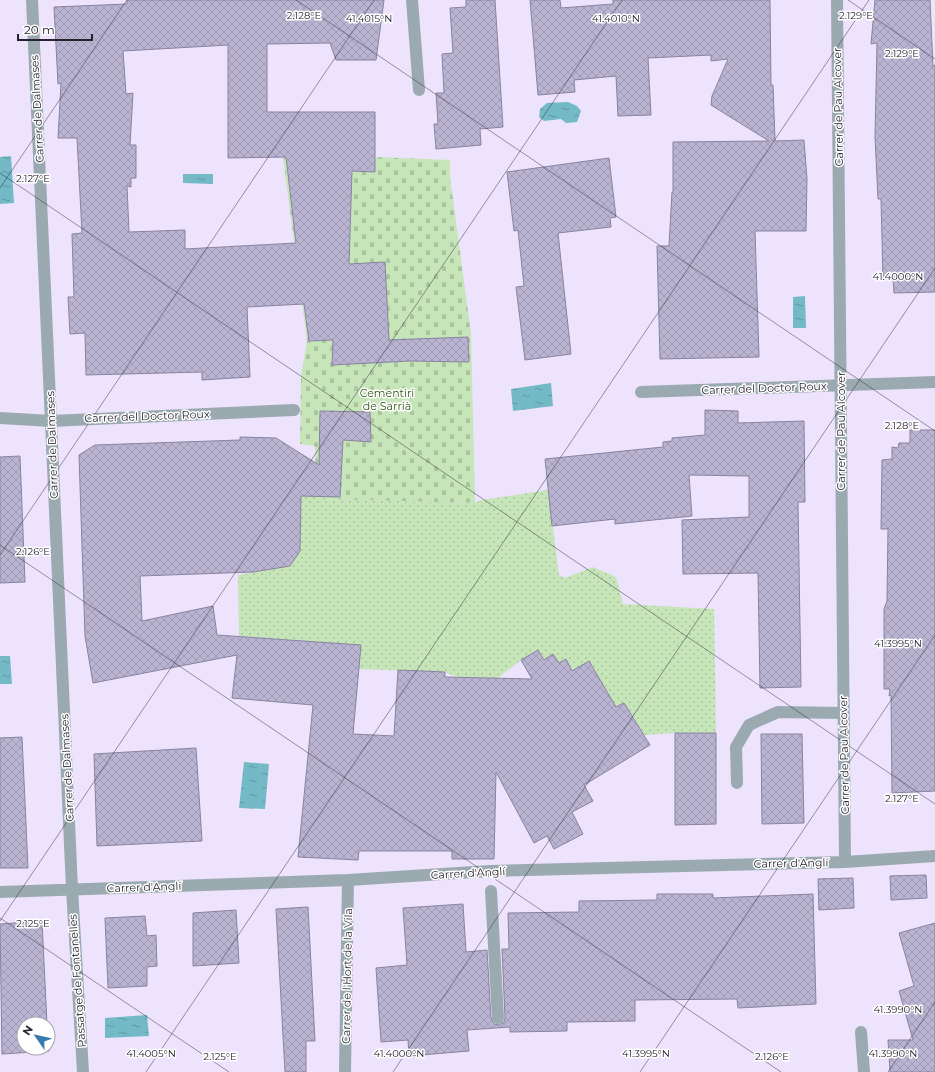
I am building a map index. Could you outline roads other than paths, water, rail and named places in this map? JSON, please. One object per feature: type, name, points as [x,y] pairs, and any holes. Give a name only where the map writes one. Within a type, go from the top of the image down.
[{"type":"street","name":"Carrer de Dalmases","points":[[32,0],[72,889]]},
{"type":"street","points":[[412,0],[419,90]]},
{"type":"street","name":"Carrer de Pau Alcover","points":[[837,0],[845,862]]},
{"type":"street","name":"Carrer del Doctor Roux","points":[[641,392],[935,382]]},
{"type":"street","name":"Carrer del Doctor Roux","points":[[0,418],[51,421],[294,410]]},
{"type":"street","points":[[736,783],[736,747],[749,725],[778,712],[843,713]]},
{"type":"street","name":"Carrer d'Anglí","points":[[0,892],[348,880],[490,871],[845,862],[935,856]]},
{"type":"street","name":"Carrer de l'Hort de la Vila","points":[[345,1072],[348,880]]},
{"type":"street","name":"Passatge de Fontanelles","points":[[72,889],[83,1072]]},
{"type":"street","points":[[491,890],[498,1018]]},
{"type":"street","points":[[861,1032],[864,1072]]},
{"type":"water","points":[[568,102],[577,106],[581,111],[577,122],[566,123],[561,119],[544,121],[539,117],[540,109],[547,103]]},
{"type":"water","points":[[11,156],[14,203],[0,204],[0,157]]},
{"type":"water","points":[[183,174],[213,174],[213,184],[183,183]]},
{"type":"water","points":[[805,296],[806,328],[793,328],[793,297]]},
{"type":"water","points":[[551,383],[553,406],[513,411],[511,389]]},
{"type":"water","points":[[0,656],[10,656],[12,684],[0,684]]},
{"type":"water","points":[[244,762],[269,764],[265,809],[239,808]]},
{"type":"water","points":[[147,1015],[149,1036],[105,1038],[105,1018]]},
{"type":"park label","name":"Cementiri de Sarrià","points":[[387,399]]}]
